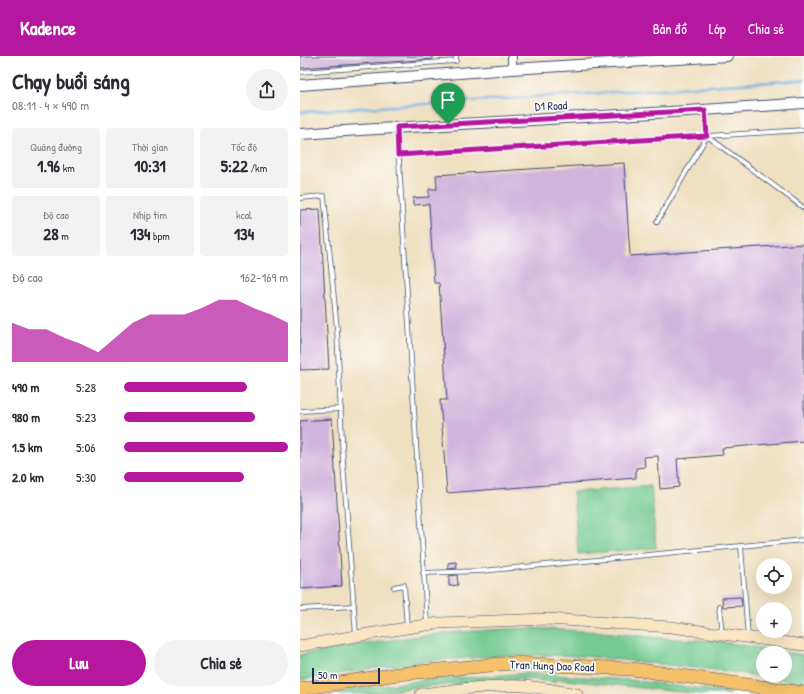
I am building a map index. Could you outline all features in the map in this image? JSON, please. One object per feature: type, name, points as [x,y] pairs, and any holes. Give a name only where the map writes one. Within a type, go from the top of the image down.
[{"type":"highway","name":"Tran Hung Dao Road","points":[[300,689],[398,674],[512,663],[632,669],[755,690],[804,693]]},
{"type":"main road","points":[[300,646],[439,623],[548,619],[671,627],[804,645]]},
{"type":"main road","name":"Tran Hung Dao Road","points":[[421,694],[505,686],[523,686],[576,694]]},
{"type":"street","points":[[512,56],[512,69]]},
{"type":"street","points":[[300,85],[660,58],[726,56]]},
{"type":"street","name":"D1 Road","points":[[300,134],[804,103]]},
{"type":"lane","points":[[300,72],[456,61],[456,56]]},
{"type":"lane","points":[[657,222],[707,136],[705,110]]},
{"type":"lane","points":[[397,127],[427,625]]},
{"type":"lane","points":[[398,155],[804,130]]},
{"type":"lane","points":[[707,136],[804,208]]},
{"type":"lane","points":[[300,198],[324,196],[337,329],[344,471],[356,636]]},
{"type":"lane","points":[[300,411],[341,409]]},
{"type":"lane","points":[[424,573],[481,571],[804,540]]},
{"type":"lane","points":[[741,546],[748,637]]},
{"type":"lane","points":[[394,587],[404,585],[407,628]]},
{"type":"lane","points":[[300,609],[354,606]]},
{"type":"lane","points":[[719,607],[722,634]]},
{"type":"green space","points":[[651,486],[656,548],[578,554],[573,492]]},
{"type":"green space","points":[[529,628],[717,641],[756,647],[756,676],[583,656],[536,655],[427,661],[300,680],[300,655],[368,643],[460,632]]},
{"type":"green space","points":[[792,653],[804,655],[804,683],[792,681]]},
{"type":"green space","points":[[526,673],[629,680],[727,692],[731,694],[701,694],[556,679],[555,682],[528,679],[416,687],[369,694],[331,694],[424,680]]},
{"type":"building","points":[[300,56],[433,56],[433,59],[300,68]]},
{"type":"building","points":[[624,163],[630,256],[804,244],[804,441],[722,448],[723,455],[677,459],[679,487],[660,489],[658,456],[644,457],[645,467],[636,468],[636,478],[447,493],[440,400],[447,400],[439,283],[434,283],[429,204],[413,205],[413,198],[429,197],[429,189],[437,189],[436,175]]},
{"type":"building","points":[[320,209],[329,369],[300,370],[300,210]]},
{"type":"building","points":[[332,419],[342,586],[300,589],[300,421]]},
{"type":"building","points":[[456,562],[457,568],[448,569],[448,563]]},
{"type":"building","points":[[457,575],[458,585],[449,586],[449,576]]},
{"type":"building","points":[[741,597],[742,606],[723,607],[722,598]]},
{"type":"waterway","points":[[300,112],[804,80]]},
{"type":"route","points":[[705,110],[707,136],[398,155],[397,127],[448,124],[705,110]]}]
